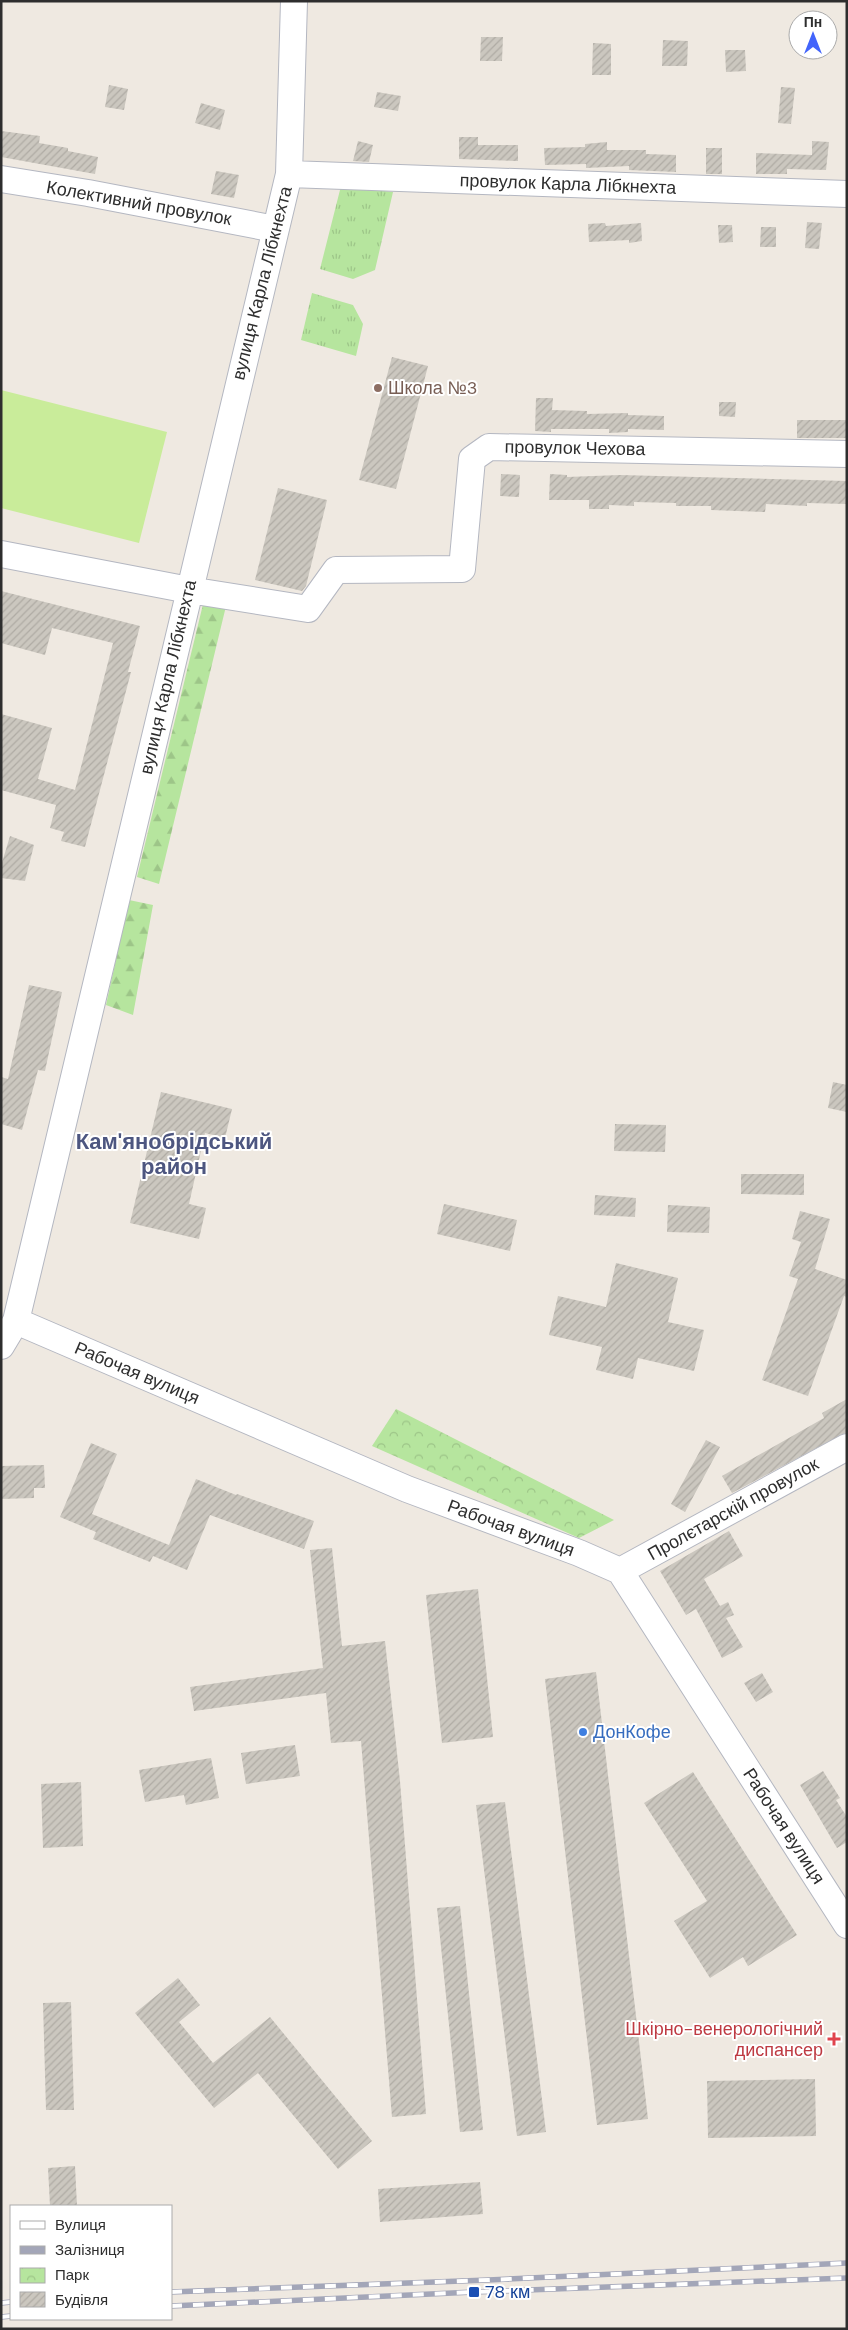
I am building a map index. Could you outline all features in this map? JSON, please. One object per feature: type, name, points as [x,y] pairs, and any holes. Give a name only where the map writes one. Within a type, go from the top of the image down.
[{"type":"street","name":"вулиця Карла Лібкнехта","points":[[1,1346],[16,1321],[289,174],[294,1]]},
{"type":"street","name":"провулок Карла Лібкнехта","points":[[289,174],[847,194]]},
{"type":"street","name":"Колективний провулок","points":[[1,179],[107,196],[276,229]]},
{"type":"street","name":"провулок Чехова","points":[[189,590],[308,609],[336,570],[462,570],[472,459],[490,447],[847,454]]},
{"type":"street","points":[[1,554],[189,590]]},
{"type":"street","name":"Рабочая вулиця","points":[[16,1321],[407,1489],[579,1553],[620,1571],[847,1925]]},
{"type":"street","name":"Пролєтарскій провулок","points":[[620,1571],[847,1447]]},
{"type":"green space","points":[[341,186],[393,192],[375,270],[353,279],[320,269]]},
{"type":"green space","points":[[312,293],[353,305],[363,324],[356,356],[301,340]]},
{"type":"green space","points":[[1,390],[167,432],[139,543],[1,508]]},
{"type":"green space","points":[[205,596],[227,602],[159,884],[137,877]]},
{"type":"green space","points":[[129,900],[153,905],[133,1015],[106,1005]]},
{"type":"green space","points":[[396,1409],[614,1520],[579,1538],[372,1446]]},
{"type":"building","points":[[481,37],[503,37],[502,61],[480,61]]},
{"type":"building","points":[[663,40],[688,41],[687,66],[662,66]]},
{"type":"building","points":[[593,43],[611,44],[611,75],[592,75]]},
{"type":"building","points":[[725,50],[745,50],[746,71],[726,72]]},
{"type":"building","points":[[109,85],[128,89],[124,110],[105,107]]},
{"type":"building","points":[[781,87],[795,88],[791,124],[778,123]]},
{"type":"building","points":[[377,92],[401,96],[398,111],[374,107]]},
{"type":"building","points":[[201,103],[225,110],[220,130],[195,123]]},
{"type":"building","points":[[1,131],[40,136],[39,143],[68,148],[68,151],[98,157],[95,174],[1,157]]},
{"type":"building","points":[[459,137],[478,137],[478,145],[518,145],[518,161],[459,159]]},
{"type":"building","points":[[358,141],[373,145],[369,162],[353,161]]},
{"type":"building","points":[[812,141],[829,142],[826,170],[787,169],[787,174],[756,174],[756,153],[812,155]]},
{"type":"building","points":[[607,142],[607,150],[646,150],[646,154],[676,155],[676,172],[629,170],[629,166],[586,168],[586,164],[545,165],[544,148],[585,147],[585,144]]},
{"type":"building","points":[[706,148],[722,148],[722,174],[706,174]]},
{"type":"building","points":[[216,171],[239,175],[234,198],[211,194]]},
{"type":"building","points":[[807,222],[822,223],[819,249],[805,248]]},
{"type":"building","points":[[605,223],[606,226],[641,223],[642,241],[629,243],[629,240],[589,242],[588,224]]},
{"type":"building","points":[[718,225],[732,225],[733,242],[719,243]]},
{"type":"building","points":[[761,227],[776,227],[776,247],[760,247]]},
{"type":"building","points":[[392,357],[428,366],[396,489],[359,480]]},
{"type":"building","points":[[536,398],[553,398],[552,410],[587,411],[587,414],[628,413],[628,415],[664,416],[664,430],[628,429],[628,432],[609,433],[609,429],[551,429],[551,432],[535,431]]},
{"type":"building","points":[[719,402],[736,402],[735,417],[719,416]]},
{"type":"building","points":[[797,420],[847,420],[847,438],[797,438]]},
{"type":"building","points":[[501,474],[520,475],[519,497],[500,496]]},
{"type":"building","points":[[550,474],[567,475],[567,477],[620,475],[847,481],[847,504],[807,503],[807,506],[766,504],[765,512],[711,510],[711,506],[676,506],[676,503],[634,502],[634,506],[609,505],[609,509],[589,509],[589,500],[549,500]]},
{"type":"building","points":[[278,488],[327,500],[306,586],[302,591],[255,580]]},
{"type":"building","points":[[1,591],[140,626],[128,672],[131,672],[85,847],[61,841],[64,832],[50,828],[56,805],[1,790],[1,714],[52,728],[38,779],[75,790],[113,643],[52,628],[45,655],[1,643]]},
{"type":"building","points":[[10,836],[34,845],[25,881],[1,878],[1,866]]},
{"type":"building","points":[[29,985],[62,992],[45,1071],[38,1070],[22,1130],[1,1124],[1,1077],[8,1079]]},
{"type":"building","points":[[833,1082],[847,1085],[847,1112],[828,1108]]},
{"type":"building","points":[[161,1092],[232,1109],[225,1138],[205,1133],[189,1204],[206,1208],[199,1239],[130,1223]]},
{"type":"building","points":[[615,1124],[666,1125],[665,1152],[614,1151]]},
{"type":"building","points":[[741,1174],[804,1174],[804,1195],[741,1194]]},
{"type":"building","points":[[595,1195],[636,1198],[635,1217],[594,1215]]},
{"type":"building","points":[[444,1204],[517,1220],[510,1251],[437,1234]]},
{"type":"building","points":[[668,1205],[710,1207],[709,1233],[667,1232]]},
{"type":"building","points":[[800,1211],[830,1219],[815,1269],[847,1280],[847,1297],[844,1296],[808,1396],[762,1380],[798,1279],[789,1276],[801,1242],[792,1239]]},
{"type":"building","points":[[616,1263],[678,1278],[668,1322],[704,1330],[694,1371],[638,1358],[633,1379],[596,1370],[602,1347],[549,1335],[558,1296],[606,1307]]},
{"type":"building","points":[[847,1399],[847,1432],[732,1493],[722,1476],[824,1418],[822,1413]]},
{"type":"building","points":[[706,1440],[720,1447],[685,1512],[671,1504]]},
{"type":"building","points":[[91,1443],[117,1454],[92,1514],[169,1545],[196,1479],[236,1495],[314,1521],[304,1549],[210,1515],[187,1570],[153,1556],[150,1562],[93,1539],[96,1532],[60,1517]]},
{"type":"building","points":[[44,1465],[45,1488],[34,1488],[34,1498],[1,1499],[1,1466]]},
{"type":"building","points":[[729,1531],[743,1556],[704,1579],[720,1606],[728,1602],[734,1615],[726,1618],[743,1647],[722,1658],[696,1609],[686,1615],[660,1571]]},
{"type":"building","points":[[332,1548],[342,1646],[385,1641],[400,1781],[426,2114],[392,2117],[361,1741],[331,1743],[326,1693],[194,1711],[190,1687],[323,1668],[310,1550]]},
{"type":"building","points":[[478,1589],[493,1737],[442,1743],[426,1595]]},
{"type":"building","points":[[596,1672],[648,2119],[597,2125],[545,1679]]},
{"type":"building","points":[[762,1673],[773,1692],[756,1702],[744,1683]]},
{"type":"building","points":[[295,1745],[300,1776],[246,1784],[241,1753]]},
{"type":"building","points":[[211,1758],[219,1798],[186,1805],[184,1795],[145,1802],[139,1770]]},
{"type":"building","points":[[823,1771],[840,1798],[836,1800],[847,1817],[847,1842],[837,1848],[800,1785]]},
{"type":"building","points":[[693,1772],[797,1935],[748,1966],[743,1957],[710,1978],[674,1921],[707,1901],[644,1803]]},
{"type":"building","points":[[81,1782],[83,1846],[43,1848],[41,1784]]},
{"type":"building","points":[[505,1802],[546,2132],[517,2136],[476,1805]]},
{"type":"building","points":[[460,1906],[483,2130],[460,2132],[437,1908]]},
{"type":"building","points":[[178,1978],[200,2005],[179,2022],[213,2063],[270,2017],[372,2141],[338,2169],[258,2073],[214,2108],[135,2013]]},
{"type":"building","points":[[71,2002],[74,2110],[46,2110],[43,2003]]},
{"type":"building","points":[[815,2079],[816,2136],[708,2138],[707,2081]]},
{"type":"building","points":[[75,2166],[77,2205],[50,2205],[48,2168]]},
{"type":"building","points":[[480,2182],[483,2214],[380,2222],[378,2189]]},
{"type":"railway","points":[[172,2292],[488,2280],[847,2263]]},
{"type":"railway","points":[[172,2306],[847,2278]]},
{"type":"railway","points":[[1,2303],[10,2302]]},
{"type":"railway","points":[[1,2317],[10,2316]]},
{"type":"place","name":"Школа №3","points":[[378,388]]},
{"type":"place","name":"ДонКофе","points":[[583,1732]]},
{"type":"place","name":"Шкірно-венерологічний диспансер","points":[[834,2039]]},
{"type":"place","name":"78 км","points":[[474,2292]]},
{"type":"district","name":"Кам'янобрідський район","points":[[174,1154]]}]
